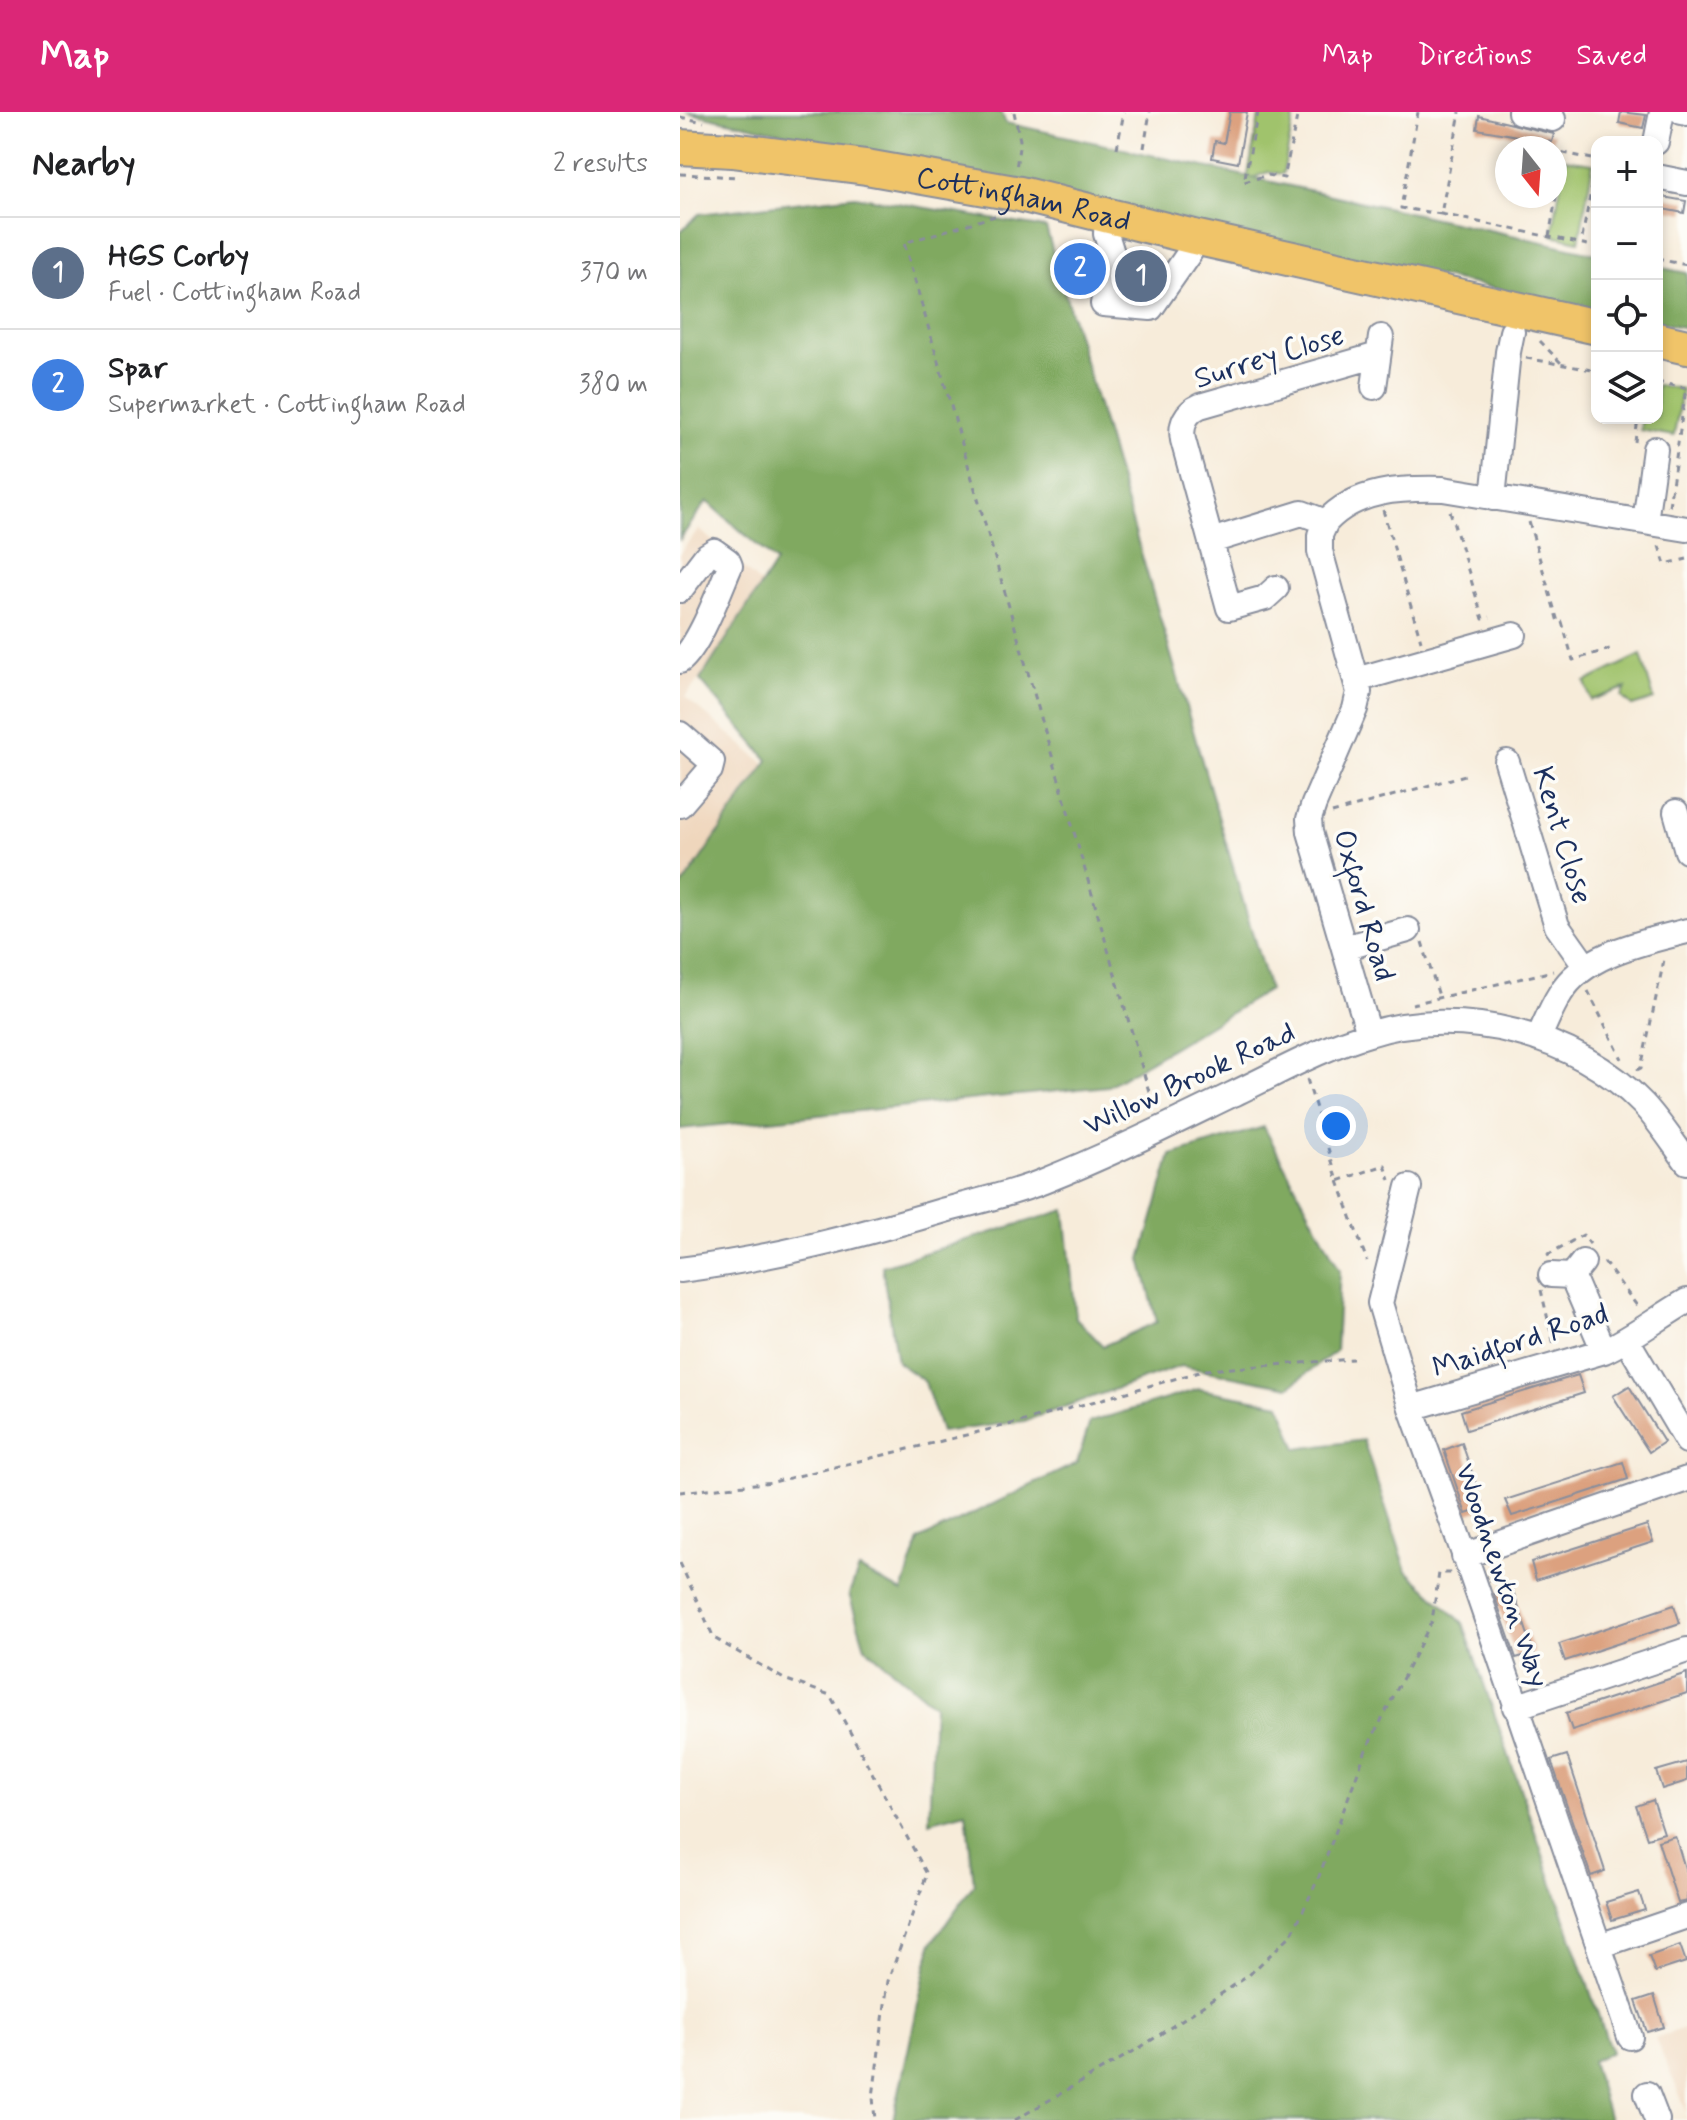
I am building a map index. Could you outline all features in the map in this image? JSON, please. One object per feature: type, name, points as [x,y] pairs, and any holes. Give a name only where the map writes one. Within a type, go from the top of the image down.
[{"type":"highway","name":"Cottingham Road","points":[[680,147],[732,150],[866,167],[1020,194],[1194,237],[1591,326]]},
{"type":"highway","points":[[1663,341],[1687,347]]},
{"type":"street","points":[[1520,112],[1553,119]]},
{"type":"street","points":[[1657,136],[1662,112]]},
{"type":"street","points":[[1663,178],[1687,183]]},
{"type":"street","points":[[1107,216],[1106,234],[1112,253],[1103,304],[1151,308],[1190,252],[1194,237]]},
{"type":"street","points":[[1493,498],[1512,332]]},
{"type":"street","name":"Surrey Close","points":[[1276,588],[1265,598],[1229,608],[1181,434],[1183,422],[1190,412],[1209,404],[1379,346],[1374,387]]},
{"type":"street","points":[[1211,541],[1302,513],[1326,522],[1342,506],[1378,493],[1411,489],[1443,489],[1663,525],[1655,449]]},
{"type":"street","name":"Oxford Road","points":[[1326,522],[1320,535],[1320,551],[1359,692],[1355,709],[1309,819],[1313,845],[1369,1034]]},
{"type":"street","points":[[680,590],[706,556],[714,551],[728,561],[730,566],[707,616],[688,655],[680,661]]},
{"type":"street","points":[[1356,680],[1427,660],[1500,630]]},
{"type":"street","points":[[680,734],[712,762],[710,770],[680,805]]},
{"type":"street","name":"Kent Close","points":[[1507,762],[1557,926],[1583,970]]},
{"type":"street","points":[[1676,812],[1687,851]]},
{"type":"street","points":[[1344,948],[1408,930]]},
{"type":"street","points":[[1538,1039],[1561,991],[1583,970],[1621,950],[1679,933]]},
{"type":"street","name":"Willow Brook Road","points":[[680,1270],[869,1233],[1042,1182],[1303,1060],[1369,1034],[1415,1025],[1461,1024],[1538,1039],[1622,1077],[1687,1162]]},
{"type":"street","name":"Woodnewton Way","points":[[1409,1187],[1380,1303],[1411,1408],[1630,2037]]},
{"type":"street","points":[[1569,1271],[1604,1351]]},
{"type":"street","name":"Maidford Road","points":[[1411,1408],[1604,1351],[1627,1340],[1650,1322],[1687,1301]]},
{"type":"street","points":[[1627,1340],[1687,1441]]},
{"type":"street","points":[[1467,1564],[1687,1479]]},
{"type":"street","points":[[1515,1707],[1687,1650]]},
{"type":"street","points":[[1599,1946],[1687,1916]]},
{"type":"street","points":[[1647,2094],[1657,2120]]},
{"type":"path","points":[[1014,112],[1020,140],[1015,175]]},
{"type":"path","points":[[1117,148],[1124,112]]},
{"type":"path","points":[[1144,148],[1150,112]]},
{"type":"path","points":[[1258,112],[1244,182],[1268,175],[1284,178],[1298,112]]},
{"type":"path","points":[[1418,112],[1401,208],[1591,246]]},
{"type":"path","points":[[1441,214],[1460,112]]},
{"type":"path","points":[[1549,237],[1564,153],[1591,159]]},
{"type":"path","points":[[1581,243],[1591,191]]},
{"type":"path","points":[[1005,216],[993,216],[904,243],[1159,1128]]},
{"type":"path","points":[[1663,260],[1687,265]]},
{"type":"path","points":[[1562,364],[1591,370]]},
{"type":"path","points":[[1663,383],[1686,388],[1663,525],[1665,564],[1687,559]]},
{"type":"path","points":[[1443,489],[1483,619],[1500,630]]},
{"type":"path","points":[[1378,493],[1427,660]]},
{"type":"path","points":[[1533,504],[1533,515],[1528,519],[1558,622],[1562,622],[1573,660],[1613,648]]},
{"type":"path","points":[[1309,819],[1465,775]]},
{"type":"path","points":[[1408,930],[1416,925],[1439,998],[1461,1024]]},
{"type":"path","points":[[1409,1005],[1568,968],[1583,970],[1622,1077],[1641,1068],[1666,951],[1679,933]]},
{"type":"path","points":[[1303,1060],[1338,1181],[1367,1261]]},
{"type":"path","points":[[1338,1181],[1385,1165],[1402,1215]]},
{"type":"path","points":[[680,1492],[773,1482],[1024,1421],[1206,1370],[1353,1359]]},
{"type":"path","points":[[680,1563],[714,1638],[784,1679],[830,1695],[927,1874],[888,1981],[873,2097],[875,2120]]},
{"type":"path","points":[[1015,2120],[1141,2047],[1248,1976],[1292,1934],[1318,1879],[1366,1750],[1432,1621],[1439,1573],[1467,1564]]},
{"type":"shaded area","points":[[699,529],[769,591],[685,697],[784,780],[680,910],[680,553]]},
{"type":"shaded area","points":[[1687,2027],[1687,2112],[1655,2038]]},
{"type":"green space","points":[[686,112],[1001,112],[1006,123],[1591,253],[1591,310]]},
{"type":"green space","points":[[1260,112],[1295,112],[1283,174],[1268,172],[1247,180]]},
{"type":"green space","points":[[1567,159],[1591,163],[1579,241],[1552,235],[1557,208],[1567,208]]},
{"type":"green space","points":[[855,196],[1046,228],[1269,990],[1108,1086],[680,1129],[680,889],[768,760],[700,680],[776,562],[707,501],[680,539],[680,232],[699,214]]},
{"type":"green space","points":[[1663,268],[1687,273],[1687,328],[1663,323]]},
{"type":"green space","points":[[1663,386],[1682,389],[1674,436],[1640,430],[1641,424],[1663,424]]},
{"type":"green space","points":[[1641,655],[1654,699],[1632,706],[1622,697],[1626,688],[1591,700],[1585,682]]},
{"type":"green space","points":[[1264,1127],[1340,1270],[1336,1351],[1289,1387],[1181,1366],[1024,1421],[941,1432],[925,1382],[897,1362],[882,1266],[1065,1210],[1076,1318],[1103,1346],[1157,1322],[1141,1259],[1171,1155]]},
{"type":"green space","points":[[1199,1389],[1280,1404],[1297,1449],[1363,1440],[1407,1571],[1463,1623],[1611,2052],[1592,2061],[1609,2120],[893,2120],[931,1945],[974,1884],[966,1812],[929,1822],[934,1705],[865,1647],[849,1594],[859,1569],[902,1592],[919,1540],[1077,1463],[1090,1422]]},
{"type":"building","points":[[1230,112],[1247,112],[1238,163],[1212,158],[1215,141],[1224,143]]},
{"type":"building","points":[[1621,112],[1646,115],[1643,128],[1619,123]]},
{"type":"building","points":[[1479,116],[1554,134],[1517,136],[1477,129]]},
{"type":"building","points":[[1663,197],[1686,201],[1684,213],[1663,209]]},
{"type":"building","points":[[1578,1375],[1584,1393],[1467,1430],[1461,1411]]},
{"type":"building","points":[[1629,1386],[1664,1442],[1649,1452],[1613,1396]]},
{"type":"building","points":[[1462,1443],[1484,1508],[1466,1514],[1444,1450]]},
{"type":"building","points":[[1623,1462],[1628,1479],[1554,1503],[1512,1516],[1505,1500]]},
{"type":"building","points":[[1647,1525],[1653,1542],[1536,1580],[1531,1562]]},
{"type":"building","points":[[1512,1588],[1534,1653],[1516,1658],[1494,1594]]},
{"type":"building","points":[[1674,1605],[1680,1623],[1565,1661],[1559,1644]]},
{"type":"building","points":[[1687,1673],[1687,1693],[1572,1730],[1566,1713]]},
{"type":"building","points":[[1567,1755],[1605,1871],[1591,1876],[1551,1760]]},
{"type":"building","points":[[1687,1762],[1687,1781],[1662,1789],[1656,1771]]},
{"type":"building","points":[[1653,1800],[1664,1833],[1647,1838],[1636,1806]]},
{"type":"building","points":[[1675,1836],[1687,1875],[1687,1901],[1678,1903],[1658,1841]]},
{"type":"building","points":[[1639,1892],[1645,1910],[1612,1920],[1606,1902]]},
{"type":"building","points":[[1680,1945],[1686,1962],[1655,1972],[1649,1956]]},
{"type":"building","points":[[1654,1995],[1664,2027],[1647,2032],[1636,2001]]},
{"type":"place","name":"Spar","points":[[1080,269]]},
{"type":"place","name":"HGS Corby","points":[[1141,276]]}]
